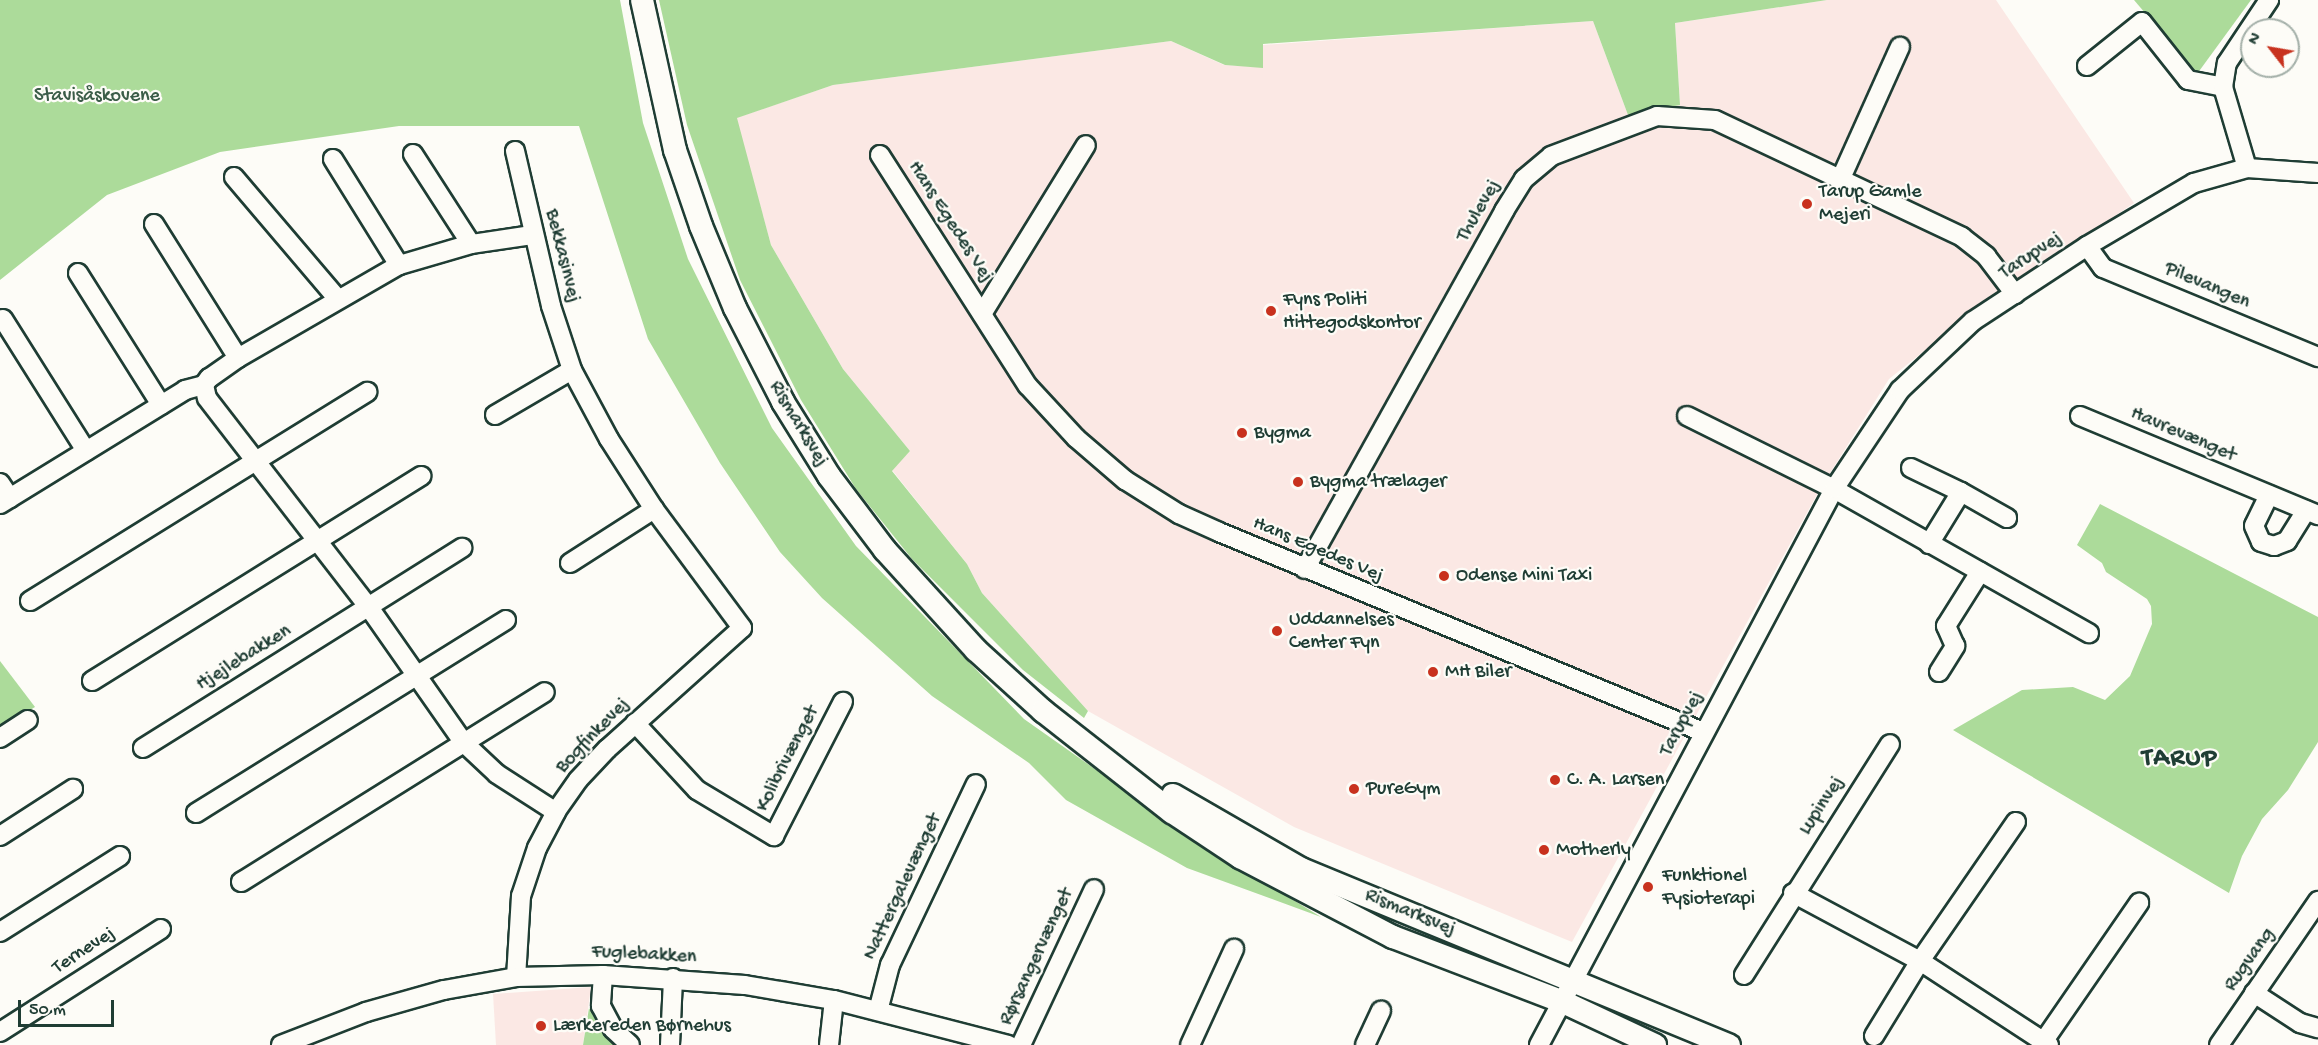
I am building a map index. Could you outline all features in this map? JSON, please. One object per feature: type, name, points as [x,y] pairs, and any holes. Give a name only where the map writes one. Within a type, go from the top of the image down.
[{"type":"main road","name":"Rismarksvej","points":[[642,0],[675,150],[701,225],[735,308],[783,402],[829,476],[885,550],[960,633],[1043,711],[1104,756],[1172,812],[1240,856],[1394,937],[1561,1000],[1655,1045]]},
{"type":"main road","name":"Rismarksvej","points":[[1104,756],[1301,869],[1571,978],[1729,1045]]},
{"type":"street","points":[[2247,168],[2223,87],[2227,63],[2236,46],[2269,0]]},
{"type":"street","points":[[2087,66],[2142,22],[2188,80],[2223,87]]},
{"type":"street","points":[[1841,178],[1900,47]]},
{"type":"street","name":"Thulevej","points":[[1305,569],[1506,208],[1524,178],[1551,156],[1656,116],[1688,116],[1715,120],[1962,237],[1986,256],[2014,294]]},
{"type":"street","name":"Hans Egedes Vej","points":[[982,314],[1086,145]]},
{"type":"street","name":"Bekkasinvej","points":[[515,151],[532,235],[573,370],[609,439],[654,509],[742,628]]},
{"type":"street","points":[[413,154],[471,244]]},
{"type":"street","name":"Hans Egedes Vej","points":[[880,155],[1028,386],[1076,438],[1125,480],[1179,514],[1305,569],[1703,732]]},
{"type":"street","points":[[333,159],[399,265]]},
{"type":"street","name":"Tarupvej","points":[[1539,1045],[1571,978],[1834,489],[1900,390],[1972,321],[2087,246],[2194,183],[2247,168],[2318,173]]},
{"type":"street","points":[[234,177],[337,298]]},
{"type":"street","points":[[154,224],[238,358]]},
{"type":"street","points":[[3,495],[86,451],[185,390],[204,385],[209,378],[238,358],[337,298],[399,265],[471,244],[532,235]]},
{"type":"street","name":"Pilevangen","points":[[2087,246],[2103,268],[2318,357]]},
{"type":"street","points":[[78,273],[161,405]]},
{"type":"street","points":[[3,319],[86,451]]},
{"type":"street","points":[[495,416],[573,370]]},
{"type":"street","points":[[204,385],[207,398],[368,606],[464,743],[505,780],[556,813]]},
{"type":"street","points":[[30,601],[367,392]]},
{"type":"street","points":[[1687,416],[1834,489],[2089,633]]},
{"type":"street","name":"Havrevænget","points":[[2080,416],[2269,495],[2312,513],[2287,541],[2274,546],[2261,542],[2254,526],[2269,495]]},
{"type":"street","points":[[1911,468],[1961,492],[2007,518]]},
{"type":"street","points":[[92,681],[421,476]]},
{"type":"street","points":[[1929,544],[1961,492]]},
{"type":"street","points":[[570,563],[654,509]]},
{"type":"street","name":"Hjejlebakken","points":[[143,747],[462,548]]},
{"type":"street","points":[[1939,672],[1955,646],[1947,626],[1980,572]]},
{"type":"street","points":[[196,813],[506,620]]},
{"type":"street","name":"Bogfinkevej","points":[[516,977],[521,896],[537,848],[556,813],[578,780],[635,723],[742,628]]},
{"type":"street","points":[[241,882],[545,692]]},
{"type":"street","name":"Kolibrivænget","points":[[635,723],[697,790],[774,836],[843,702]]},
{"type":"street","points":[[0,738],[28,720]]},
{"type":"street","name":"Lupinvej","points":[[1744,975],[1793,893],[1890,744]]},
{"type":"street","name":"Nattergalevænget","points":[[878,1011],[890,965],[976,784]]},
{"type":"street","points":[[0,836],[73,789]]},
{"type":"street","points":[[1874,1036],[1920,961],[2016,822]]},
{"type":"street","points":[[0,932],[120,856]]},
{"type":"street","name":"Rørsangervænget","points":[[1020,1045],[1094,889]]},
{"type":"street","points":[[1793,893],[1920,961],[2044,1044],[2139,903]]},
{"type":"street","name":"Rugvang","points":[[2219,1045],[2318,901]]},
{"type":"street","name":"Ternevej","points":[[0,1032],[161,929]]},
{"type":"street","points":[[1190,1045],[1234,949]]},
{"type":"street","points":[[603,975],[601,1006],[613,1029],[630,1045]]},
{"type":"street","name":"Fuglebakken","points":[[286,1044],[366,1012],[444,990],[516,977],[603,975],[673,978],[834,1000],[1002,1044]]},
{"type":"street","points":[[670,1045],[673,978]]},
{"type":"street","points":[[2254,993],[2300,1023],[2318,1028]]},
{"type":"street","points":[[829,1045],[834,1000]]},
{"type":"street","points":[[1365,1045],[1381,1011]]},
{"type":"shaded area","points":[[1827,0],[1996,0],[2134,203],[1968,316],[1889,379],[1820,489],[1572,942],[1294,827],[1088,711],[982,593],[967,564],[892,470],[910,451],[843,369],[771,245],[736,118],[833,85],[1171,41],[1224,65],[1263,67],[1262,45],[1593,21],[1628,115],[1680,105],[1675,23]]},
{"type":"shaded area","name":"Lærkereden Børnehus","points":[[591,987],[583,1045],[496,1045],[493,994]]},
{"type":"green space","name":"Stavisåskovene","points":[[0,0],[620,0],[643,123],[688,259],[772,428],[856,546],[1024,719],[1200,843],[1321,917],[1187,868],[1066,800],[1029,763],[932,696],[822,598],[780,552],[720,463],[648,339],[579,126],[399,126],[220,152],[107,195],[0,280]]},
{"type":"green space","points":[[659,0],[1827,0],[1675,23],[1680,105],[1628,115],[1593,21],[1263,44],[1263,68],[1225,65],[1171,41],[833,85],[737,118],[771,245],[843,369],[910,451],[892,471],[967,564],[982,593],[1088,711],[1084,718],[1023,670],[912,559],[856,489],[801,400],[740,280],[687,125]]},
{"type":"green space","points":[[2134,0],[2251,0],[2197,74]]},
{"type":"green space","points":[[2100,504],[2318,617],[2318,742],[2288,790],[2262,819],[2242,856],[2229,893],[1953,730],[2022,690],[2073,687],[2105,700],[2130,676],[2152,624],[2151,606],[2147,599],[2106,572],[2102,563],[2077,545]]},
{"type":"green space","points":[[0,661],[35,707],[0,728]]},
{"type":"green space","points":[[589,1008],[603,1033],[615,1045],[583,1045]]},
{"type":"place","name":"Tarup Gamle Mejeri","points":[[1807,204]]},
{"type":"place","name":"Fyns Politi Hittegodskontor","points":[[1271,311]]},
{"type":"place","name":"Bygma","points":[[1242,433]]},
{"type":"place","name":"Bygma trælager","points":[[1298,482]]},
{"type":"place","name":"Odense Mini Taxi","points":[[1444,576]]},
{"type":"place","name":"Uddannelses Center Fyn","points":[[1277,631]]},
{"type":"place","name":"MH Biler","points":[[1433,672]]},
{"type":"place","name":"C. A. Larsen","points":[[1555,780]]},
{"type":"place","name":"PureGym","points":[[1354,789]]},
{"type":"place","name":"Motherly","points":[[1544,850]]},
{"type":"place","name":"Funktionel Fysioterapi","points":[[1648,887]]},
{"type":"place","name":"Lærkereden Børnehus","points":[[541,1026]]},
{"type":"district","name":"TARUP","points":[[2180,760]]}]
